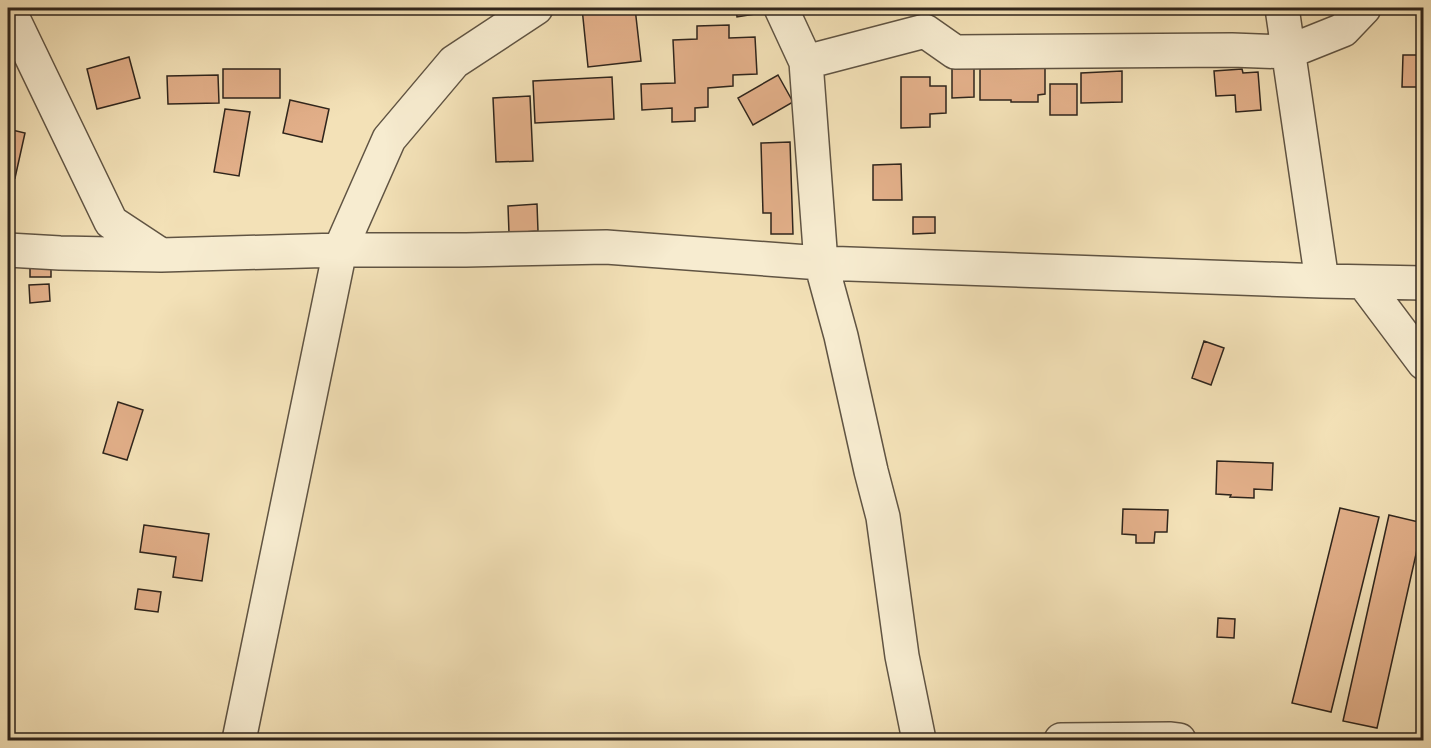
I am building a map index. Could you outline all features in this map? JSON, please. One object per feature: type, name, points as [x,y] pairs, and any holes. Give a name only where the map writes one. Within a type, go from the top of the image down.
[{"type":"street","points":[[8,8],[18,59],[111,222],[161,255]]},
{"type":"street","points":[[239,741],[340,250],[389,139],[453,62],[536,8]]},
{"type":"street","points":[[781,8],[806,62],[821,263],[841,336],[883,517],[902,656],[919,741]]},
{"type":"street","points":[[1282,8],[1322,281]]},
{"type":"street","points":[[806,62],[928,19],[955,52],[1288,51],[1343,30],[1364,8]]},
{"type":"street","points":[[8,250],[161,255],[606,247],[821,263],[1364,283],[1424,283]]},
{"type":"street","points":[[1364,283],[1424,363]]},
{"type":"street","points":[[1061,741],[1174,740]]},
{"type":"building","points":[[582,8],[635,8],[641,61],[588,67]]},
{"type":"building","points":[[736,8],[755,8],[756,14],[737,17]]},
{"type":"building","points":[[729,25],[729,38],[755,37],[757,74],[733,75],[733,86],[708,88],[708,107],[695,108],[695,121],[672,122],[672,108],[642,110],[641,84],[675,83],[673,40],[697,39],[697,26]]},
{"type":"building","points":[[1403,55],[1424,55],[1424,87],[1402,87]]},
{"type":"building","points":[[129,57],[140,98],[97,109],[87,69]]},
{"type":"building","points":[[952,66],[974,66],[974,97],[952,98]]},
{"type":"building","points":[[1045,68],[1045,94],[1038,95],[1038,102],[980,100],[980,69]]},
{"type":"building","points":[[223,69],[280,69],[280,98],[223,98]]},
{"type":"building","points":[[1242,69],[1243,73],[1258,72],[1261,110],[1236,112],[1235,95],[1216,96],[1214,71]]},
{"type":"building","points":[[1122,71],[1122,102],[1081,103],[1081,73]]},
{"type":"building","points":[[218,75],[219,103],[168,104],[167,76]]},
{"type":"building","points":[[778,75],[793,102],[753,125],[738,98]]},
{"type":"building","points":[[612,77],[614,119],[535,123],[533,81]]},
{"type":"building","points":[[901,77],[930,77],[930,86],[946,86],[946,113],[930,114],[930,127],[901,128]]},
{"type":"building","points":[[1050,84],[1077,84],[1077,115],[1050,115]]},
{"type":"building","points":[[530,96],[533,161],[496,162],[493,98]]},
{"type":"building","points":[[290,100],[329,109],[322,142],[283,133]]},
{"type":"building","points":[[225,109],[250,112],[239,176],[214,172]]},
{"type":"building","points":[[8,129],[25,133],[15,178],[8,176]]},
{"type":"building","points":[[790,142],[793,234],[771,234],[771,213],[763,213],[761,143]]},
{"type":"building","points":[[901,164],[902,200],[873,200],[873,165]]},
{"type":"building","points":[[537,204],[538,231],[509,233],[508,206]]},
{"type":"building","points":[[913,217],[935,217],[935,233],[913,234]]},
{"type":"building","points":[[51,261],[51,277],[30,277],[30,263]]},
{"type":"building","points":[[49,284],[50,301],[30,303],[29,285]]},
{"type":"building","points":[[1204,341],[1224,348],[1211,385],[1192,378]]},
{"type":"building","points":[[118,402],[143,410],[127,460],[103,453]]},
{"type":"building","points":[[1217,461],[1273,463],[1272,490],[1254,489],[1254,498],[1216,494]]},
{"type":"building","points":[[1340,508],[1379,517],[1331,712],[1292,703]]},
{"type":"building","points":[[1123,509],[1168,510],[1167,532],[1155,532],[1154,543],[1136,543],[1136,535],[1122,534]]},
{"type":"building","points":[[1389,515],[1423,523],[1377,728],[1343,721]]},
{"type":"building","points":[[144,525],[209,534],[202,581],[173,577],[176,557],[140,552]]},
{"type":"building","points":[[138,589],[161,592],[158,612],[135,609]]},
{"type":"building","points":[[1218,618],[1235,619],[1234,638],[1217,637]]}]
